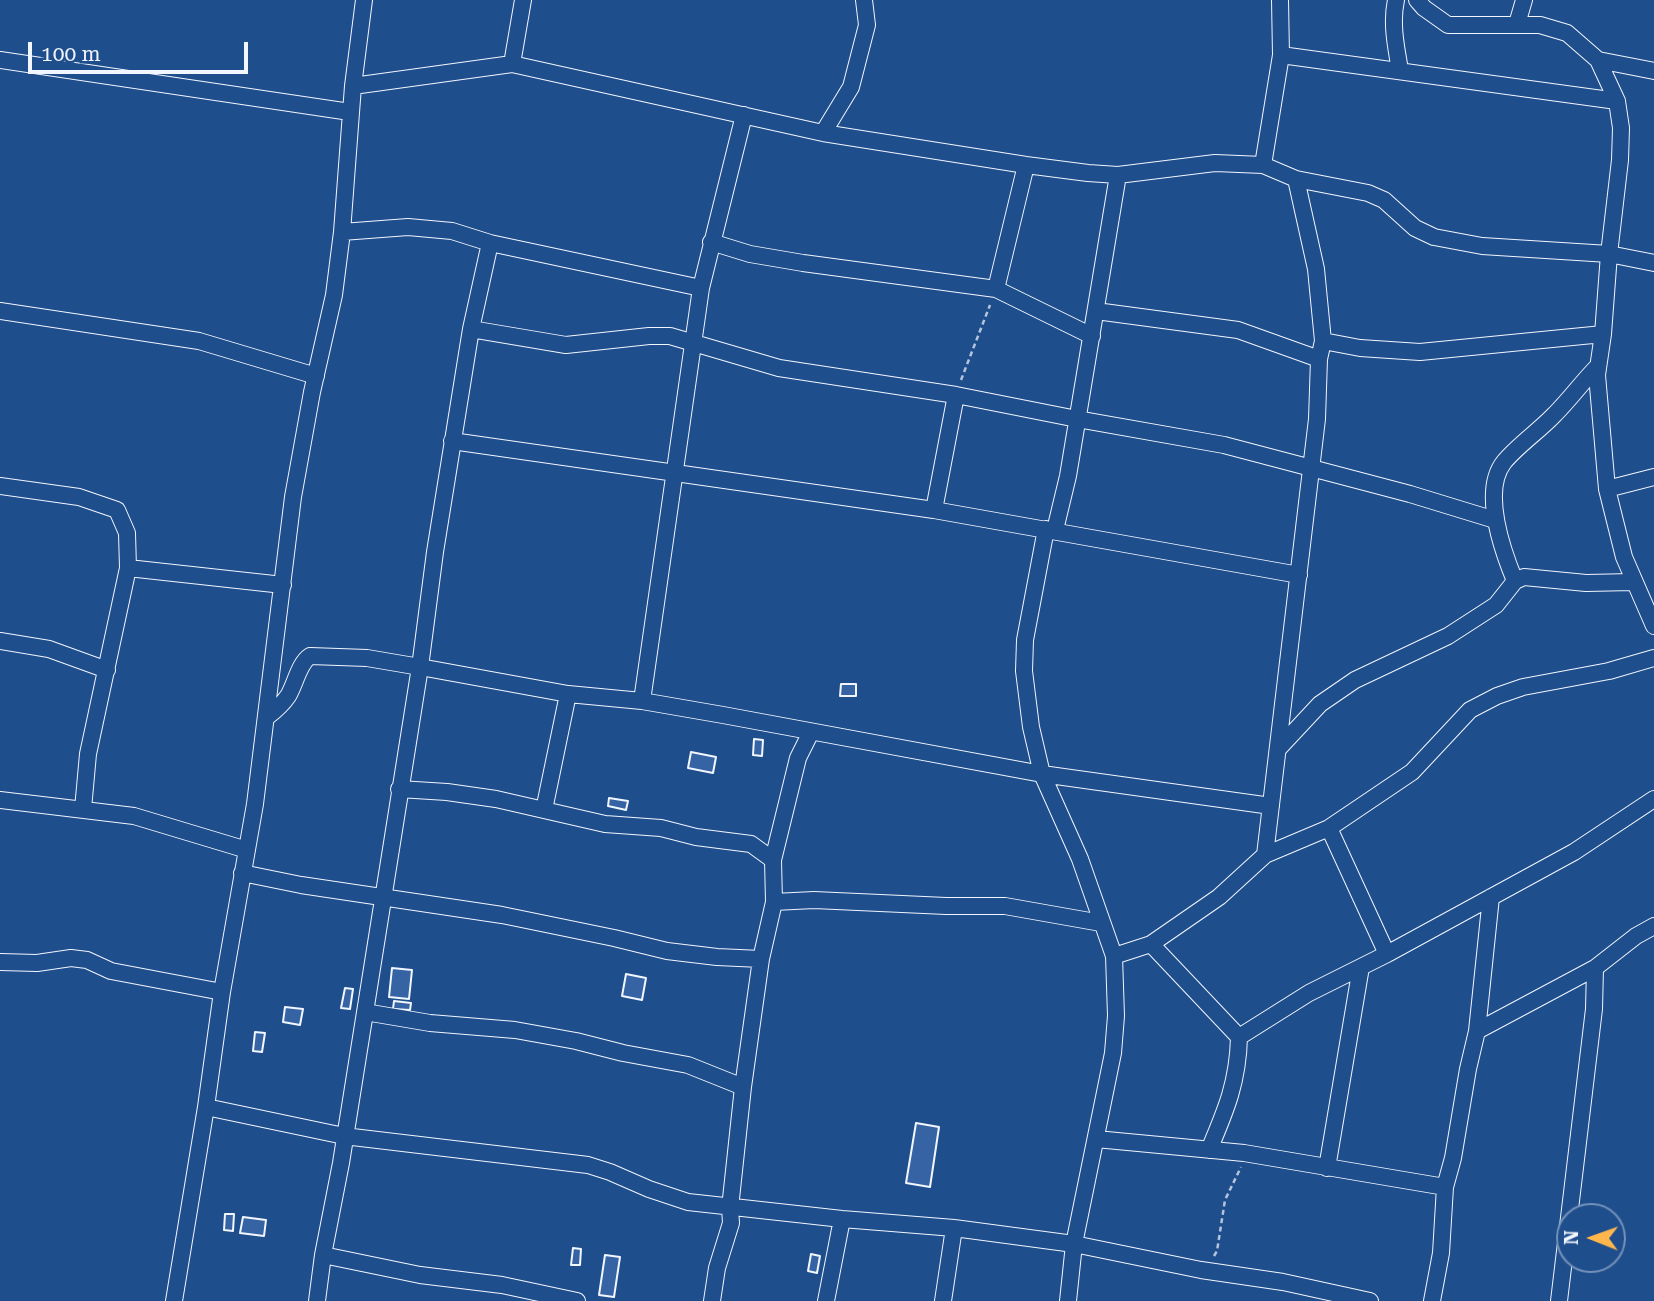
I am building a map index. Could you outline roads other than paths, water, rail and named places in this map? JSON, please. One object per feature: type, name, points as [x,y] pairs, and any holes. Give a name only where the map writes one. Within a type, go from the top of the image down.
[{"type":"street","points":[[174,1301],[267,717],[293,497],[334,295],[342,232],[350,112],[364,0]]},
{"type":"street","points":[[512,64],[523,0]]},
{"type":"street","points":[[822,133],[851,87],[867,25],[864,0]]},
{"type":"street","points":[[1263,165],[1281,55],[1280,0]]},
{"type":"street","points":[[1396,0],[1394,37],[1400,70]]},
{"type":"street","points":[[1417,0],[1448,25],[1540,25],[1567,33],[1598,60],[1617,102],[1621,128],[1620,160],[1597,374],[1611,512],[1633,582],[1654,626]]},
{"type":"street","points":[[1517,24],[1524,0]]},
{"type":"street","points":[[1281,55],[1617,102]]},
{"type":"street","points":[[0,60],[350,112]]},
{"type":"street","points":[[1598,60],[1654,71]]},
{"type":"street","points":[[353,86],[512,64],[822,133],[1026,165],[1118,175],[1215,163],[1263,165],[1296,179],[1367,193],[1384,200],[1415,228],[1434,237],[1482,246],[1609,254],[1654,263]]},
{"type":"street","points":[[642,701],[701,288],[744,116]]},
{"type":"street","points":[[996,289],[1026,165]]},
{"type":"street","points":[[1068,1301],[1074,1244],[1113,1053],[1116,1016],[1114,956],[1080,859],[1042,774],[1031,727],[1024,671],[1025,640],[1050,530],[1068,476],[1118,175]]},
{"type":"street","points":[[1265,855],[1317,419],[1319,359],[1323,341],[1316,269],[1296,179]]},
{"type":"street","points":[[342,232],[408,227],[452,231],[490,243],[701,288]]},
{"type":"street","points":[[317,1301],[420,667],[452,441],[471,328],[490,243]]},
{"type":"street","points":[[711,243],[803,264],[996,289],[1091,336]]},
{"type":"street","points":[[0,311],[199,341],[316,376]]},
{"type":"street","points":[[1096,311],[1238,330],[1319,359]]},
{"type":"street","points":[[471,328],[566,345],[670,336],[779,368],[956,395],[1224,445],[1410,494],[1495,520]]},
{"type":"street","points":[[1323,341],[1360,348],[1420,352],[1603,334]]},
{"type":"street","points":[[1516,581],[1502,551],[1495,520],[1497,477],[1503,463],[1555,414],[1598,366]]},
{"type":"street","points":[[934,510],[956,395]]},
{"type":"street","points":[[452,441],[934,510],[1299,575]]},
{"type":"street","points":[[1607,489],[1654,477]]},
{"type":"street","points":[[0,486],[79,497],[117,510],[127,533],[128,568],[88,754],[83,809]]},
{"type":"street","points":[[128,568],[284,585]]},
{"type":"street","points":[[1278,749],[1320,704],[1355,680],[1448,636],[1496,605],[1516,581],[1532,578],[1586,583],[1633,582]]},
{"type":"street","points":[[0,641],[49,649],[107,670]]},
{"type":"street","points":[[267,717],[280,707],[298,678],[304,660],[310,656],[367,658],[568,694],[642,701],[1042,774],[1271,806]]},
{"type":"street","points":[[1114,956],[1151,944],[1219,897],[1265,855],[1329,828],[1412,772],[1470,710],[1523,687],[1609,671],[1654,658]]},
{"type":"street","points":[[544,810],[568,694]]},
{"type":"street","points":[[712,1301],[717,1268],[731,1223],[730,1208],[743,1087],[761,959],[774,902],[773,860],[798,758],[811,732]]},
{"type":"street","points":[[399,789],[459,794],[605,824],[661,828],[751,845],[773,860]]},
{"type":"street","points":[[1239,1037],[1309,993],[1387,954],[1574,852],[1654,799]]},
{"type":"street","points":[[0,800],[134,816],[247,850]]},
{"type":"street","points":[[1329,828],[1387,954]]},
{"type":"street","points":[[242,873],[502,915],[667,951],[761,959]]},
{"type":"street","points":[[1432,1301],[1441,1253],[1445,1187],[1477,1031],[1491,897]]},
{"type":"street","points":[[774,902],[814,900],[1005,906],[1101,923]]},
{"type":"street","points":[[1477,1031],[1595,968],[1636,936],[1654,926]]},
{"type":"street","points":[[1151,944],[1239,1037],[1239,1065],[1229,1101],[1209,1150]]},
{"type":"street","points":[[0,962],[37,963],[71,958],[87,960],[111,971],[222,992]]},
{"type":"street","points":[[1327,1168],[1361,967]]},
{"type":"street","points":[[1559,1301],[1594,1009],[1595,968]]},
{"type":"street","points":[[365,1013],[430,1023],[515,1030],[576,1041],[688,1065],[743,1087]]},
{"type":"street","points":[[206,1107],[344,1136],[588,1166],[688,1202],[954,1228],[1074,1244],[1201,1270],[1283,1282],[1370,1301]]},
{"type":"street","points":[[1096,1139],[1244,1153],[1445,1187]]},
{"type":"street","points":[[826,1301],[842,1219]]},
{"type":"street","points":[[943,1301],[954,1228]]},
{"type":"street","points":[[323,1255],[420,1275],[502,1285],[577,1301]]}]
